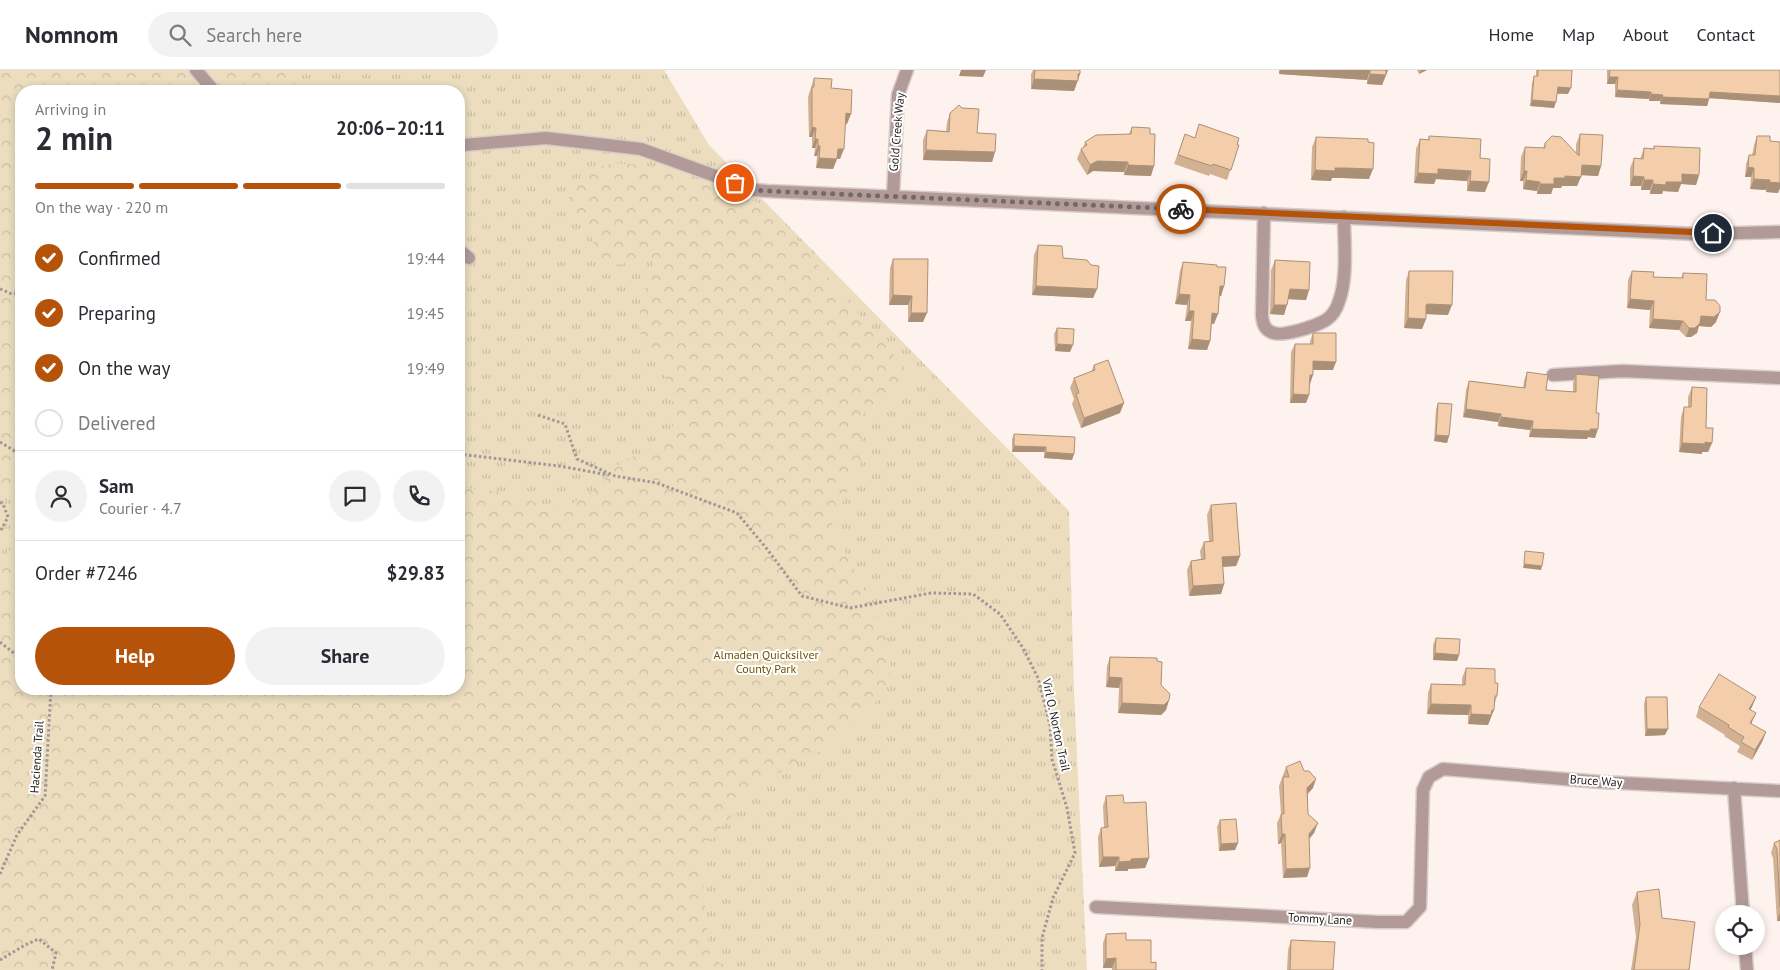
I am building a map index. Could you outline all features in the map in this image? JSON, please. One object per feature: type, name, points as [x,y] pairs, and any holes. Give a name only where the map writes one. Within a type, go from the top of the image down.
[{"type":"street","points":[[196,70],[209,85]]},
{"type":"street","name":"Gold Creek Way","points":[[893,196],[898,95],[907,70]]},
{"type":"street","points":[[465,145],[546,138],[642,149],[754,190],[1697,234],[1780,232]]},
{"type":"street","points":[[1264,213],[1262,316],[1264,325],[1268,330],[1272,333],[1280,334],[1319,323],[1327,319],[1335,310],[1339,300],[1343,276],[1344,217]]},
{"type":"street","points":[[465,255],[469,258]]},
{"type":"street","points":[[1553,375],[1623,371],[1780,378]]},
{"type":"street","name":"Bruce Way","points":[[1423,790],[1429,777],[1443,769],[1601,782],[1780,791]]},
{"type":"street","points":[[1734,788],[1742,905]]},
{"type":"street","name":"Tommy Lane","points":[[1096,907],[1406,922],[1420,907],[1423,790]]},
{"type":"street","points":[[1746,955],[1747,970]]},
{"type":"path","points":[[0,289],[15,294]]},
{"type":"path","name":"Virl O. Norton Trail","points":[[538,415],[565,424],[577,459],[615,476],[657,483],[737,514],[767,549],[802,596],[850,608],[931,593],[973,594],[1000,614],[1023,648],[1038,678],[1050,725],[1052,759],[1067,808],[1075,853],[1053,898],[1042,938],[1042,970]]},
{"type":"path","points":[[0,442],[15,451]]},
{"type":"path","points":[[465,455],[559,466],[615,476]]},
{"type":"path","points":[[0,502],[8,517],[0,532]]},
{"type":"path","points":[[0,642],[15,654]]},
{"type":"path","name":"Hacienda Trail","points":[[0,874],[17,835],[46,796],[51,695]]},
{"type":"path","points":[[0,960],[39,939],[56,953],[52,970]]},
{"type":"green space","name":"Almaden Quicksilver County Park","points":[[0,70],[664,70],[709,145],[1069,511],[1074,690],[1087,970],[0,970]]},
{"type":"green space","name":"Almaden Quicksilver County Park","points":[[0,70],[287,70],[291,81],[297,85],[15,85],[15,509],[0,484]]},
{"type":"green space","name":"Almaden Quicksilver County Park","points":[[611,164],[634,164],[659,169],[756,202],[771,209],[915,380],[862,415],[861,462],[832,525],[886,634],[891,682],[861,721],[823,750],[761,782],[700,852],[710,958],[735,970],[0,970],[0,582],[7,552],[15,534],[15,695],[465,695],[465,488],[516,494],[541,505],[570,505],[597,488],[623,460],[661,448],[672,433],[672,397],[659,355],[639,332],[640,299],[655,270],[651,258],[641,256],[629,262],[605,269],[588,230],[575,221],[567,207],[575,184],[591,170]]},
{"type":"building","points":[[1035,70],[1080,70],[1080,74],[1078,74],[1078,81],[1034,79]]},
{"type":"building","points":[[1370,70],[1386,70],[1386,75],[1370,74]]},
{"type":"building","points":[[1538,70],[1572,70],[1571,88],[1558,87],[1556,102],[1532,100],[1534,76],[1538,76]]},
{"type":"building","points":[[1610,70],[1780,70],[1780,96],[1710,92],[1709,99],[1662,97],[1663,95],[1651,94],[1651,92],[1617,90],[1618,77],[1609,77]]},
{"type":"building","points":[[814,78],[832,79],[831,88],[852,90],[851,114],[846,113],[844,149],[838,149],[837,159],[819,158],[820,146],[818,146],[818,139],[815,139],[816,128],[812,127],[812,87],[814,87]]},
{"type":"building","points":[[959,105],[962,108],[979,109],[977,133],[996,134],[995,152],[926,150],[927,130],[949,132],[950,113]]},
{"type":"building","points":[[1199,124],[1239,138],[1237,145],[1239,145],[1231,170],[1178,155],[1185,134],[1195,138]]},
{"type":"building","points":[[1132,127],[1150,128],[1150,134],[1155,134],[1154,166],[1128,165],[1128,162],[1097,161],[1090,165],[1081,149],[1087,145],[1085,142],[1096,135],[1131,134]]},
{"type":"building","points":[[1580,134],[1603,135],[1601,166],[1582,165],[1581,177],[1565,176],[1565,178],[1554,178],[1554,184],[1540,184],[1540,182],[1526,180],[1527,171],[1524,171],[1525,147],[1545,148],[1545,143],[1552,136],[1561,137],[1579,156]]},
{"type":"building","points":[[1429,136],[1481,139],[1480,158],[1490,159],[1489,182],[1470,181],[1471,171],[1438,169],[1438,174],[1418,173],[1420,139],[1429,140]]},
{"type":"building","points":[[1757,136],[1770,136],[1770,141],[1780,142],[1780,183],[1754,179],[1754,168],[1748,167],[1749,155],[1755,155]]},
{"type":"building","points":[[1316,137],[1368,139],[1368,142],[1374,143],[1373,169],[1335,168],[1335,171],[1315,170]]},
{"type":"building","points":[[1654,146],[1700,148],[1699,175],[1682,174],[1682,182],[1666,182],[1666,185],[1653,184],[1653,180],[1644,180],[1644,177],[1633,176],[1634,158],[1643,159],[1644,148],[1654,149]]},
{"type":"building","points":[[1038,245],[1062,246],[1063,258],[1087,260],[1091,265],[1099,266],[1097,289],[1036,286]]},
{"type":"building","points":[[893,259],[928,259],[927,313],[911,313],[912,296],[893,295]]},
{"type":"building","points":[[1275,260],[1310,262],[1309,290],[1290,289],[1287,305],[1274,305]]},
{"type":"building","points":[[1183,262],[1226,267],[1224,286],[1220,286],[1218,314],[1212,313],[1210,341],[1192,339],[1194,311],[1189,311],[1190,295],[1179,294]]},
{"type":"building","points":[[1409,271],[1453,271],[1452,305],[1428,304],[1426,305],[1426,319],[1408,318]]},
{"type":"building","points":[[1632,271],[1654,272],[1653,277],[1683,278],[1683,273],[1707,274],[1706,300],[1715,300],[1720,306],[1720,312],[1714,317],[1701,316],[1700,323],[1695,328],[1689,328],[1683,321],[1653,319],[1654,301],[1630,299]]},
{"type":"building","points":[[1057,328],[1074,329],[1073,345],[1057,344]]},
{"type":"building","points":[[1313,333],[1336,333],[1336,362],[1313,361],[1313,375],[1310,375],[1309,395],[1293,394],[1295,344],[1313,344]]},
{"type":"building","points":[[1108,360],[1124,403],[1084,418],[1076,394],[1079,393],[1074,378],[1095,370],[1094,365]]},
{"type":"building","points":[[1527,372],[1548,375],[1546,390],[1576,392],[1576,374],[1599,376],[1596,413],[1599,413],[1598,429],[1590,429],[1590,431],[1532,429],[1533,421],[1501,417],[1501,414],[1466,409],[1469,381],[1525,388]]},
{"type":"building","points":[[1692,387],[1707,388],[1706,428],[1713,428],[1712,443],[1682,443],[1684,407],[1691,407]]},
{"type":"building","points":[[1438,403],[1452,404],[1449,436],[1436,435]]},
{"type":"building","points":[[1014,434],[1075,437],[1074,454],[1046,452],[1046,447],[1014,446]]},
{"type":"building","points":[[1236,503],[1240,556],[1222,557],[1224,584],[1193,586],[1191,561],[1205,559],[1204,542],[1213,541],[1211,505]]},
{"type":"building","points":[[1525,551],[1544,553],[1542,566],[1524,564]]},
{"type":"building","points":[[1436,638],[1460,639],[1459,655],[1435,653]]},
{"type":"building","points":[[1110,657],[1157,658],[1157,661],[1162,662],[1161,685],[1170,694],[1169,700],[1164,705],[1122,703],[1122,678],[1109,677]]},
{"type":"building","points":[[1466,668],[1495,669],[1495,683],[1498,683],[1497,696],[1495,696],[1494,710],[1492,710],[1491,715],[1471,714],[1471,705],[1431,704],[1431,684],[1465,685]]},
{"type":"building","points":[[1719,674],[1756,697],[1749,709],[1756,713],[1750,723],[1766,732],[1755,750],[1741,742],[1744,737],[1728,727],[1729,725],[1699,707]]},
{"type":"building","points":[[1646,697],[1667,697],[1668,729],[1647,729]]},
{"type":"building","points":[[1300,761],[1304,771],[1309,771],[1316,779],[1307,788],[1308,814],[1318,823],[1309,834],[1310,868],[1286,869],[1285,834],[1282,834],[1281,814],[1284,814],[1283,777],[1289,777],[1286,767]]},
{"type":"building","points":[[1123,795],[1124,803],[1146,802],[1149,858],[1119,862],[1119,857],[1103,857],[1101,828],[1108,827],[1106,796]]},
{"type":"building","points":[[1236,819],[1238,843],[1221,844],[1220,820]]},
{"type":"building","points":[[1780,840],[1780,907],[1777,849],[1774,843]]},
{"type":"building","points":[[1659,889],[1662,918],[1695,922],[1689,970],[1634,970],[1640,924],[1637,892]]},
{"type":"building","points":[[1126,933],[1126,940],[1151,940],[1151,963],[1156,962],[1156,970],[1116,970],[1116,958],[1106,959],[1106,934]]},
{"type":"building","points":[[1291,940],[1335,942],[1333,970],[1290,970]]},
{"type":"way so far","points":[[735,183],[754,190],[767,191],[1181,209]]},
{"type":"route","points":[[1181,209],[1697,234],[1713,233]]}]
